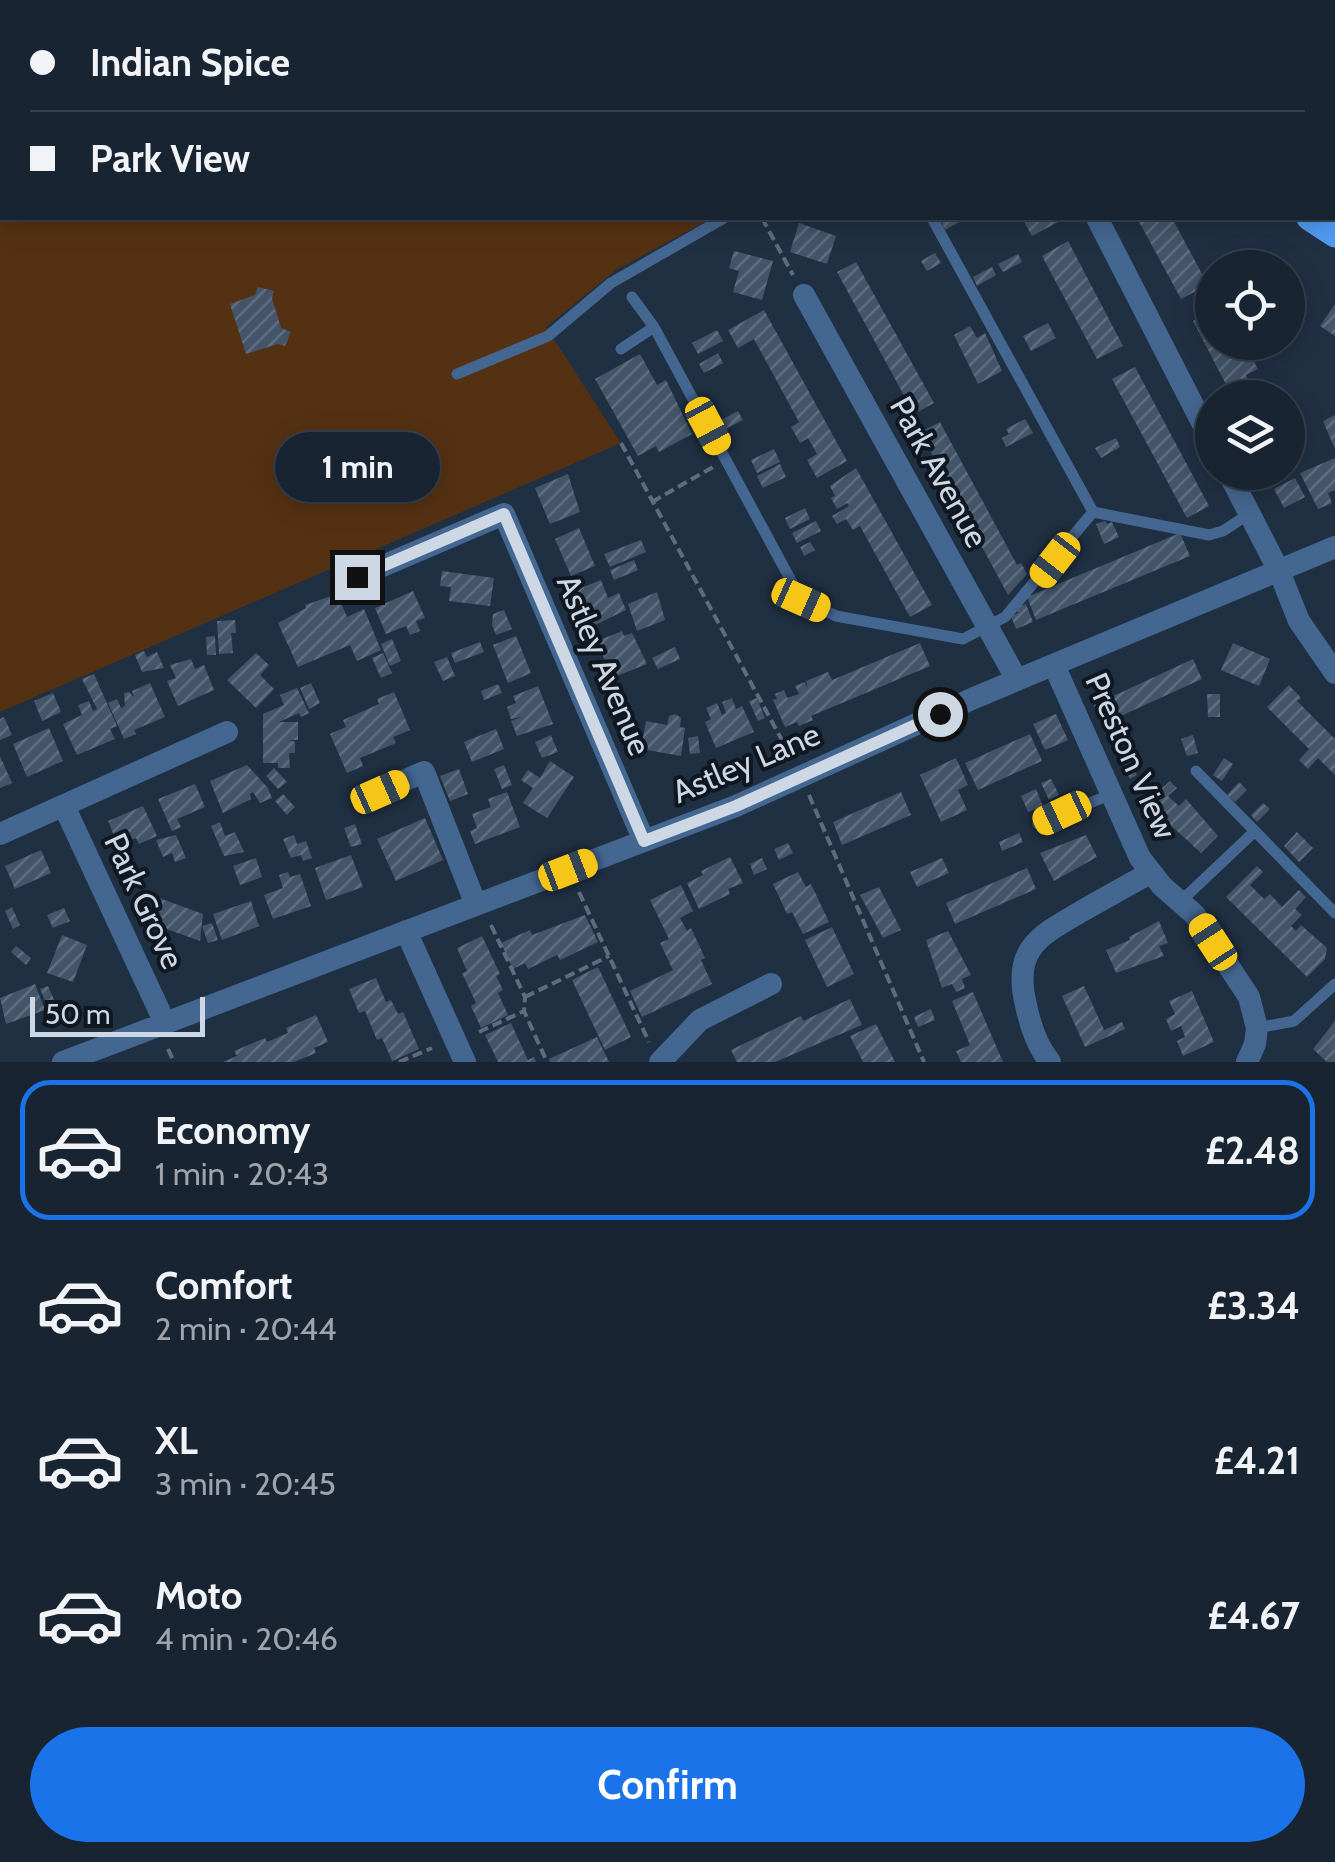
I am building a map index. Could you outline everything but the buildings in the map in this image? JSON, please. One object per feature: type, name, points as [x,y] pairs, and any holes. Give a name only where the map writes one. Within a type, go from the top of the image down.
[{"type":"main road","points":[[1312,220],[1335,234]]},
{"type":"street","points":[[1097,220],[1195,409]]},
{"type":"street","name":"Park Avenue","points":[[804,295],[1017,680]]},
{"type":"street","points":[[1237,490],[1279,570],[1299,621],[1335,673]]},
{"type":"street","name":"Astley Avenue","points":[[357,577],[504,514],[644,841]]},
{"type":"street","name":"Astley Lane","points":[[63,1062],[736,806],[1054,664],[1335,547]]},
{"type":"street","name":"Preston View","points":[[1054,664],[1140,858],[1195,915],[1249,996],[1257,1028]]},
{"type":"street","name":"Park Grove","points":[[0,834],[227,732]]},
{"type":"street","points":[[380,792],[424,772],[478,904]]},
{"type":"street","name":"Park Grove","points":[[64,806],[165,1024]]},
{"type":"street","name":"Preston View","points":[[1050,1062],[1031,1025],[1024,996],[1022,964],[1029,949],[1053,928],[1150,872]]},
{"type":"street","points":[[406,931],[459,1048]]},
{"type":"street","points":[[655,1053],[700,1020],[771,984]]},
{"type":"street","points":[[1247,1062],[1257,1028]]},
{"type":"lane","points":[[457,374],[548,336],[611,283],[721,220]]},
{"type":"lane","points":[[933,220],[1092,512]]},
{"type":"lane","points":[[632,297],[654,327],[801,600],[836,616],[962,638],[1005,618],[1092,512]]},
{"type":"lane","points":[[621,349],[654,327]]},
{"type":"lane","points":[[1092,512],[1209,535],[1249,514]]},
{"type":"lane","points":[[1196,771],[1335,913]]},
{"type":"lane","points":[[1038,824],[1112,794]]},
{"type":"lane","points":[[1181,901],[1254,832]]},
{"type":"lane","points":[[1257,1028],[1294,1021],[1335,984]]},
{"type":"path","points":[[763,220],[804,295]]},
{"type":"path","points":[[621,443],[801,776],[924,1062]]},
{"type":"path","points":[[652,502],[726,460]]},
{"type":"path","points":[[568,870],[655,1053]]},
{"type":"path","points":[[478,904],[525,997],[524,1010],[547,1062]]},
{"type":"path","points":[[525,997],[609,956]]},
{"type":"path","points":[[400,1062],[459,1048],[524,1010]]},
{"type":"shaded area","points":[[0,220],[708,220],[616,270],[546,327],[621,443],[0,712]]},
{"type":"route","points":[[357,577],[504,514],[644,841],[736,806],[940,714]]}]
